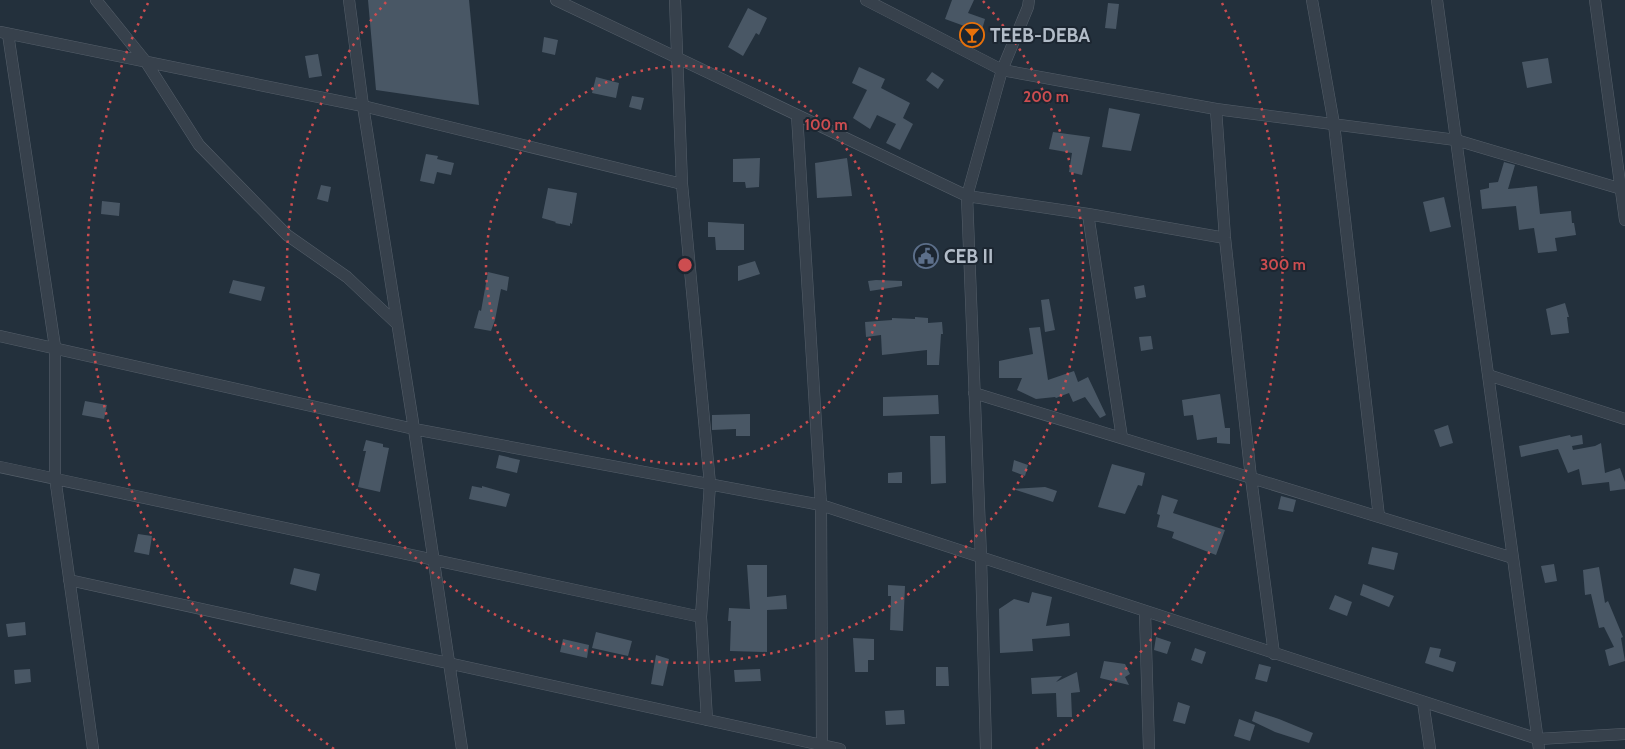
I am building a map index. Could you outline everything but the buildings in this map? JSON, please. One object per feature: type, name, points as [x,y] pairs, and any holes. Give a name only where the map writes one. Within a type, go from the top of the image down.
[{"type":"street","points":[[96,0],[146,62],[199,145],[287,235],[347,277],[397,324]]},
{"type":"street","points":[[349,0],[363,106],[462,749]]},
{"type":"street","points":[[556,0],[967,196],[1088,214],[1225,238]]},
{"type":"street","points":[[675,0],[682,184],[710,484],[701,617],[707,720]]},
{"type":"street","points":[[866,0],[1002,70],[1216,109],[1456,140],[1623,189]]},
{"type":"street","points":[[1312,0],[1334,124],[1379,517]]},
{"type":"street","points":[[1437,0],[1538,744]]},
{"type":"street","points":[[1595,0],[1623,189],[1625,220]]},
{"type":"street","points":[[986,749],[981,558],[967,196],[1002,70],[1030,2]]},
{"type":"street","points":[[92,749],[56,478],[55,347],[4,33],[363,106],[682,184]]},
{"type":"street","points":[[1216,109],[1225,238],[1251,478],[1274,654]]},
{"type":"street","points":[[797,115],[821,505],[822,747]]},
{"type":"street","points":[[1088,214],[1122,438]]},
{"type":"street","points":[[0,336],[414,429],[821,505],[1423,702],[1538,744],[1625,734]]},
{"type":"street","points":[[1488,375],[1625,419]]},
{"type":"street","points":[[974,393],[1513,558]]},
{"type":"street","points":[[0,467],[701,617]]},
{"type":"street","points":[[69,580],[822,747],[840,749]]},
{"type":"street","points":[[1145,612],[1149,749]]},
{"type":"street","points":[[1423,702],[1430,749]]},
{"type":"place","name":"TEEB-DEBA","points":[[972,35]]},
{"type":"place","name":"CEB II","points":[[926,256]]}]
